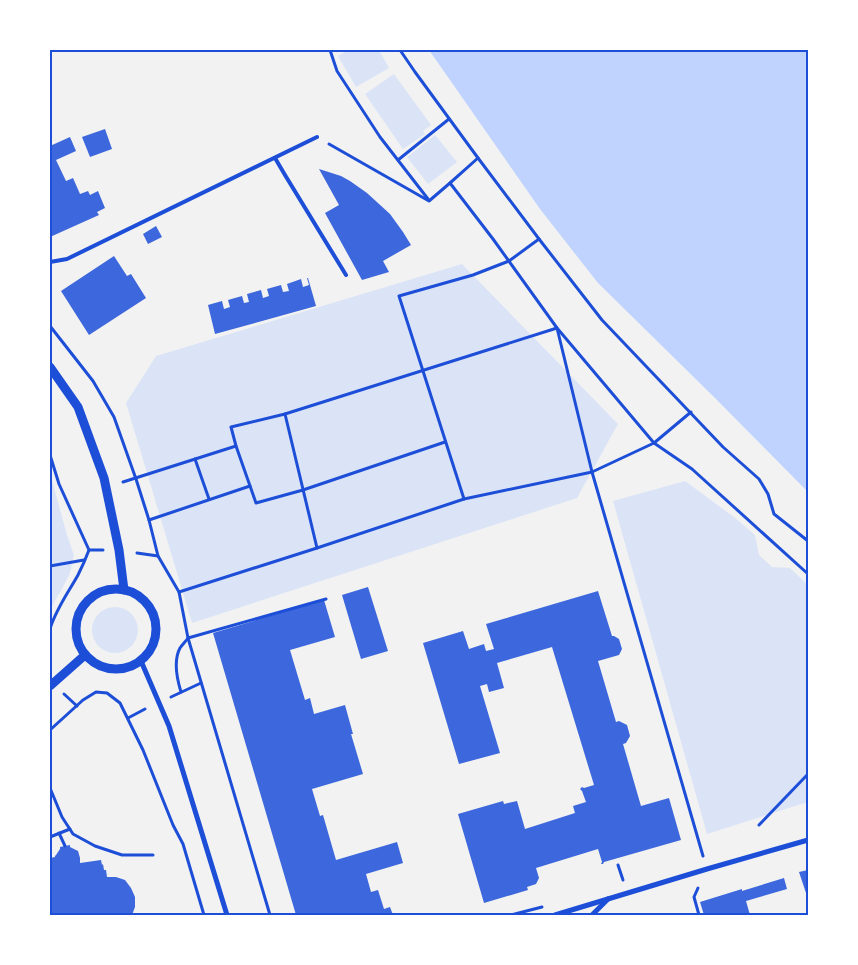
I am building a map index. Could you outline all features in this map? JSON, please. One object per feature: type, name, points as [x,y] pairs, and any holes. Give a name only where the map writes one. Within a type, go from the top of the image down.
[{"type":"street","points":[[50,367],[78,408],[104,478],[119,550],[124,590]]},
{"type":"street","points":[[112,589],[124,590],[136,594],[146,603],[153,614],[156,626],[155,639],[150,651],[141,661],[130,667],[118,670],[94,664],[84,655],[78,644],[75,632],[76,620],[81,608],[89,599],[100,592],[112,589]]},
{"type":"street","points":[[50,686],[84,655]]},
{"type":"street","points":[[141,661],[169,726],[227,915]]},
{"type":"street","points":[[555,915],[808,840]]},
{"type":"street","points":[[592,915],[608,898]]},
{"type":"lane","points":[[50,262],[68,259],[317,138]]},
{"type":"lane","points":[[275,158],[346,275]]},
{"type":"path","points":[[330,50],[337,72],[380,136],[429,200]]},
{"type":"path","points":[[400,50],[414,72],[478,158],[602,320],[723,447],[759,480],[768,494],[774,514],[808,542]]},
{"type":"path","points":[[398,160],[449,119]]},
{"type":"path","points":[[317,138],[429,200]]},
{"type":"path","points":[[429,200],[478,158]]},
{"type":"path","points":[[450,183],[557,328],[654,443],[692,469],[808,574]]},
{"type":"path","points":[[464,499],[399,296],[473,275],[509,261],[539,239]]},
{"type":"path","points":[[50,326],[83,367],[114,417],[136,478],[158,556],[179,592],[188,638],[270,915]]},
{"type":"path","points":[[445,442],[303,490],[256,503],[236,446],[232,428],[285,414],[557,328]]},
{"type":"path","points":[[557,328],[592,472],[704,860]]},
{"type":"path","points":[[179,592],[464,499],[592,472],[654,443],[691,412]]},
{"type":"path","points":[[285,414],[317,548]]},
{"type":"path","points":[[106,487],[236,446]]},
{"type":"path","points":[[50,455],[59,484],[89,550],[78,575],[52,621],[50,629]]},
{"type":"path","points":[[195,459],[210,499]]},
{"type":"path","points":[[149,520],[250,486]]},
{"type":"path","points":[[50,566],[84,560]]},
{"type":"path","points":[[181,692],[177,678],[177,664],[180,649],[188,638],[326,598]]},
{"type":"path","points":[[50,730],[83,700],[96,692],[107,693],[120,703],[143,750],[173,825],[183,844],[204,915]]},
{"type":"path","points":[[759,825],[808,774]]},
{"type":"path","points":[[50,788],[62,816],[73,834],[94,846],[122,855],[153,856]]},
{"type":"path","points":[[50,837],[70,829]]},
{"type":"path","points":[[59,834],[65,846]]},
{"type":"path","points":[[700,915],[694,897],[707,869]]},
{"type":"shaded area","points":[[348,50],[379,50],[389,68],[356,87],[338,56]]},
{"type":"shaded area","points":[[394,74],[431,125],[423,131],[425,134],[403,149],[365,94]]},
{"type":"shaded area","points":[[435,135],[457,162],[428,184],[407,157]]},
{"type":"shaded area","points":[[462,264],[618,424],[577,498],[192,623],[126,403],[156,356]]},
{"type":"shaded area","points":[[50,473],[74,555],[70,573],[50,612]]},
{"type":"shaded area","points":[[685,481],[755,535],[759,555],[772,567],[790,568],[808,585],[808,802],[707,834],[613,501]]},
{"type":"shaded area","points":[[120,607],[124,608],[134,617],[137,621],[137,639],[128,649],[120,653],[110,653],[102,649],[93,639],[92,625],[96,617],[106,608]]},
{"type":"water","points":[[429,50],[808,50],[808,492],[598,283],[540,209]]},
{"type":"building","points":[[105,129],[112,149],[90,157],[82,137]]},
{"type":"building","points":[[70,137],[76,151],[56,160],[66,181],[73,178],[80,194],[88,191],[90,195],[98,191],[105,208],[97,212],[99,215],[50,237],[50,146]]},
{"type":"building","points":[[319,169],[341,176],[367,193],[390,214],[403,232],[411,245],[383,261],[389,272],[362,280],[325,213],[339,205]]},
{"type":"building","points":[[156,226],[162,237],[148,244],[143,234]]},
{"type":"building","points":[[114,256],[127,276],[131,274],[146,298],[89,335],[61,291]]},
{"type":"building","points":[[307,278],[316,306],[215,334],[208,305],[222,301],[224,309],[230,307],[228,300],[242,296],[244,303],[249,302],[247,294],[261,290],[263,298],[269,296],[267,289],[281,285],[283,292],[289,291],[287,284],[301,279],[303,287],[309,285]]},
{"type":"building","points":[[368,587],[388,651],[361,659],[342,595]]},
{"type":"building","points":[[598,591],[612,636],[619,639],[622,649],[619,655],[598,661],[616,722],[619,721],[627,725],[630,736],[626,743],[623,744],[641,806],[669,798],[681,840],[604,862],[603,864],[601,864],[598,849],[536,868],[539,878],[536,884],[527,887],[528,890],[484,903],[458,814],[503,801],[504,804],[517,801],[525,829],[575,813],[573,806],[586,802],[580,789],[594,785],[552,647],[497,663],[504,688],[489,692],[487,684],[480,686],[500,753],[459,764],[423,643],[463,631],[469,649],[484,644],[486,651],[494,649],[486,624]]},
{"type":"building","points":[[324,600],[335,637],[290,650],[305,700],[310,698],[314,714],[345,705],[353,734],[351,734],[363,774],[312,789],[320,816],[323,815],[336,860],[397,842],[403,863],[366,874],[371,892],[378,890],[384,909],[390,907],[393,915],[296,915],[213,633]]},
{"type":"building","points":[[70,845],[70,847],[78,851],[80,863],[101,860],[107,877],[125,880],[135,897],[135,907],[132,915],[50,915],[50,858],[55,857],[60,847]]},
{"type":"building","points":[[808,870],[808,899],[799,872]]},
{"type":"building","points":[[784,878],[787,889],[746,901],[750,915],[704,915],[700,902]]}]
